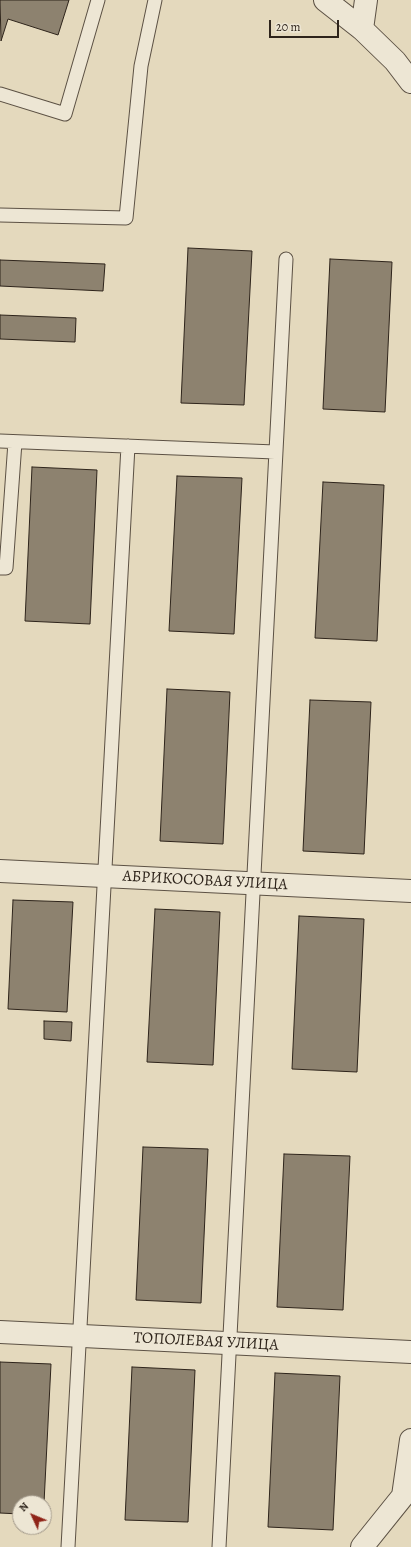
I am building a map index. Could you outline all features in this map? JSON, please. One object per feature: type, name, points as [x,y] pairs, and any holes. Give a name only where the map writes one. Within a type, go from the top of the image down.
[{"type":"street","points":[[325,0],[362,29],[395,61],[411,82]]},
{"type":"street","points":[[362,29],[366,0]]},
{"type":"street","name":"АБРИКОСОВАЯ УЛИЦА","points":[[0,871],[411,891]]},
{"type":"street","name":"ТОПОЛЕВАЯ УЛИЦА","points":[[0,1332],[411,1352]]},
{"type":"street","points":[[362,1547],[403,1496],[411,1440]]},
{"type":"lane","points":[[0,94],[64,114],[98,0]]},
{"type":"lane","points":[[0,215],[126,218],[141,66],[155,0]]},
{"type":"lane","points":[[219,1547],[286,259]]},
{"type":"lane","points":[[0,441],[275,452]]},
{"type":"lane","points":[[0,568],[6,568],[15,442]]},
{"type":"lane","points":[[68,1547],[128,446]]},
{"type":"building","points":[[0,0],[69,0],[58,35],[8,19],[1,41]]},
{"type":"building","points":[[188,248],[252,251],[244,405],[181,403]]},
{"type":"building","points":[[330,259],[392,262],[385,412],[323,409]]},
{"type":"building","points":[[0,260],[105,264],[103,291],[0,286]]},
{"type":"building","points":[[0,315],[76,318],[75,342],[0,339]]},
{"type":"building","points":[[32,467],[97,470],[90,624],[25,621]]},
{"type":"building","points":[[177,476],[242,478],[234,634],[169,631]]},
{"type":"building","points":[[323,482],[384,485],[377,641],[315,638]]},
{"type":"building","points":[[167,689],[230,692],[223,844],[160,841]]},
{"type":"building","points":[[310,700],[371,702],[364,854],[303,851]]},
{"type":"building","points":[[13,900],[73,902],[67,1012],[8,1009]]},
{"type":"building","points":[[155,909],[220,912],[213,1065],[147,1062]]},
{"type":"building","points":[[299,916],[364,919],[357,1072],[292,1069]]},
{"type":"building","points":[[44,1021],[72,1022],[71,1041],[44,1039]]},
{"type":"building","points":[[143,1147],[208,1149],[201,1303],[136,1300]]},
{"type":"building","points":[[284,1154],[350,1156],[343,1310],[277,1307]]},
{"type":"building","points":[[0,1362],[51,1364],[44,1495],[12,1495],[12,1514],[0,1513]]},
{"type":"building","points":[[132,1367],[195,1370],[188,1522],[125,1520]]},
{"type":"building","points":[[275,1373],[340,1376],[333,1530],[268,1527]]}]
